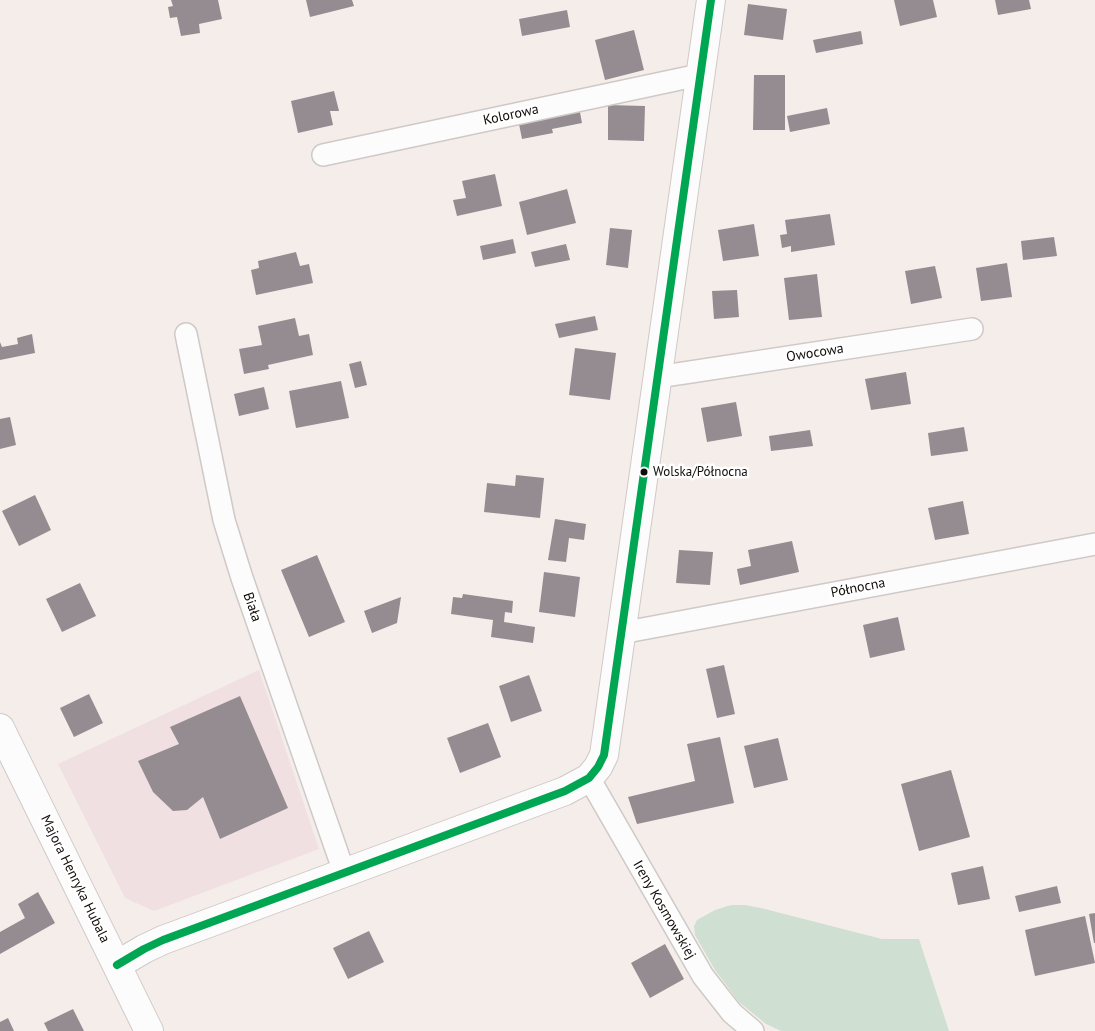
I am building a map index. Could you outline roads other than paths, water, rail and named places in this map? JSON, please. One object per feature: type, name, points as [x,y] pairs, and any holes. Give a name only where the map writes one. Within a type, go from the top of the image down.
[{"type":"street","points":[[117,965],[139,951],[163,940],[565,791],[589,778],[598,767],[604,755],[711,0]]},
{"type":"street","name":"Kolorowa","points":[[323,155],[699,75]]},
{"type":"street","name":"Owocowa","points":[[658,374],[684,373],[972,329]]},
{"type":"street","name":"Biała","points":[[186,334],[224,520],[242,578],[344,872]]},
{"type":"street","name":"Północna","points":[[621,633],[1095,544]]},
{"type":"street","name":"Majora Henryka Hubala","points":[[0,728],[149,1031]]},
{"type":"street","name":"Ireny Kosmowskiej","points":[[589,778],[703,976],[732,1013],[753,1031]]},
{"type":"place","name":"Wolska/Północna","points":[[644,472]]}]
